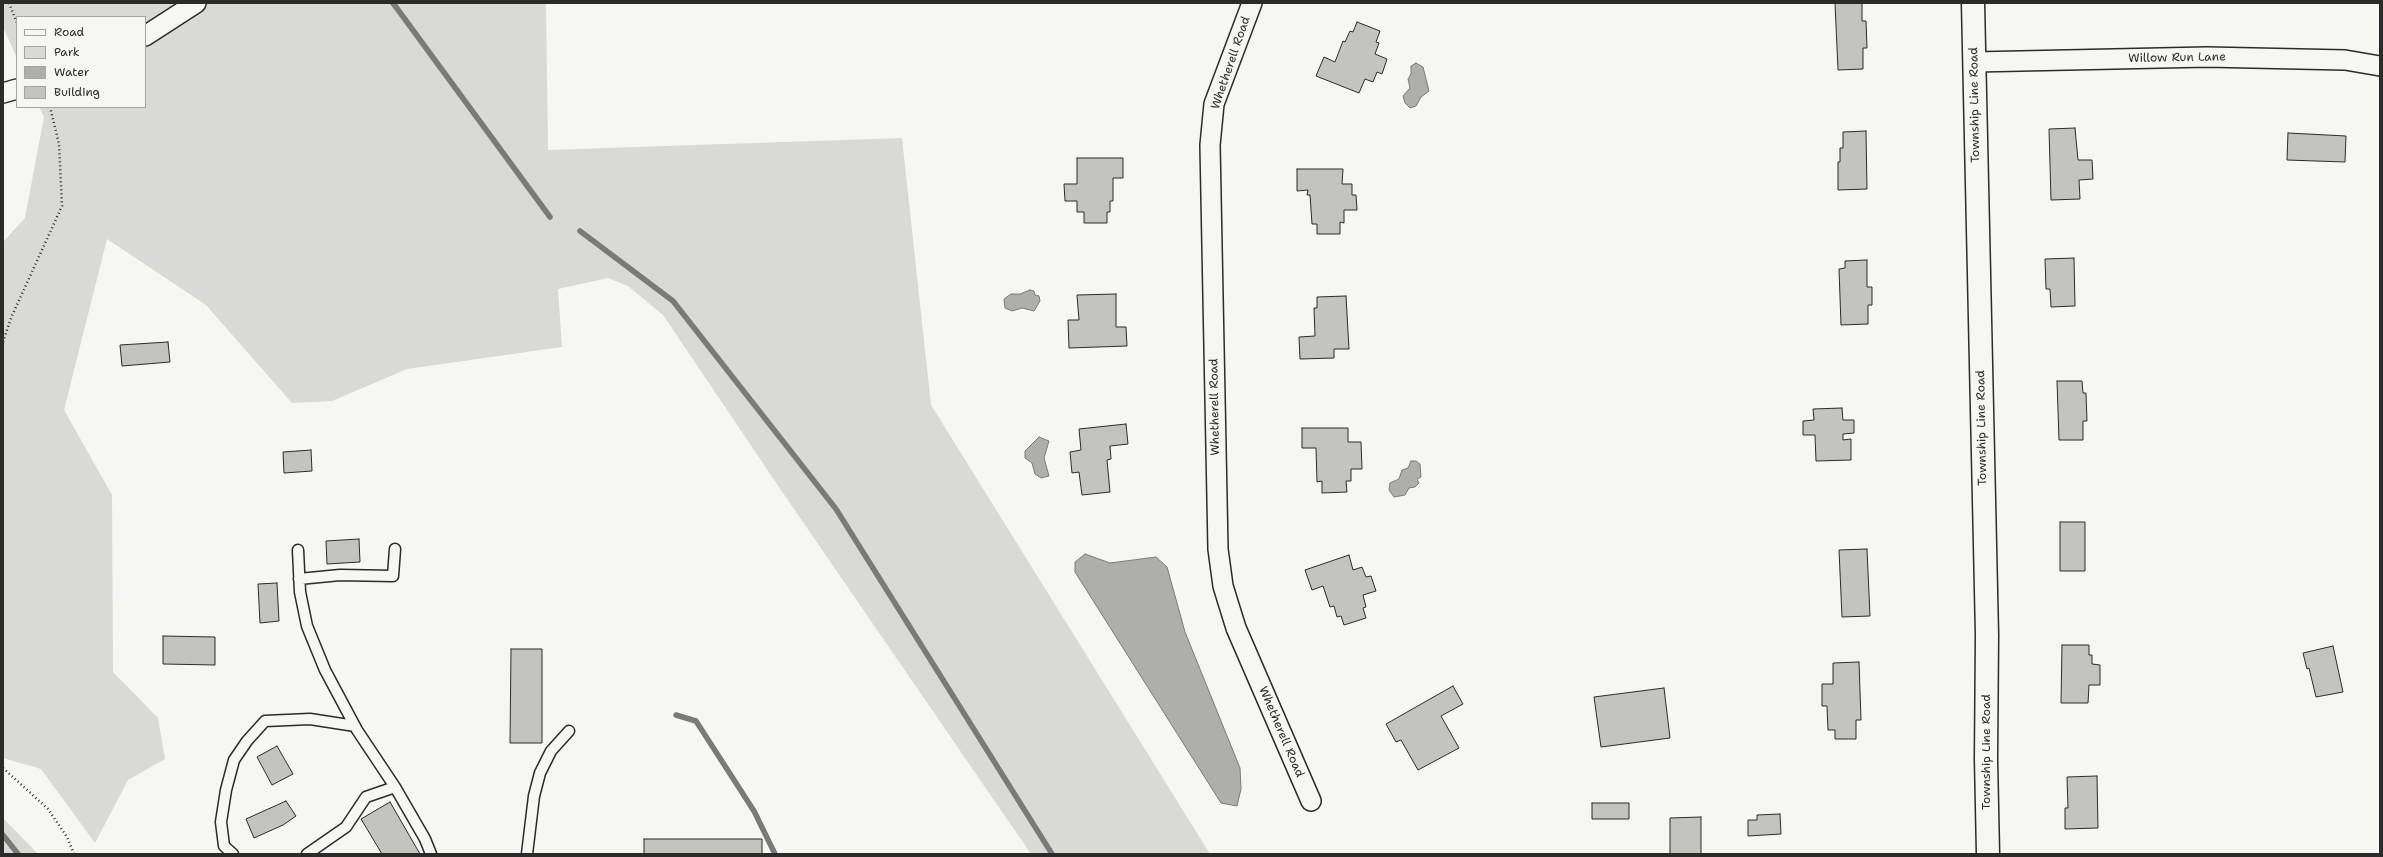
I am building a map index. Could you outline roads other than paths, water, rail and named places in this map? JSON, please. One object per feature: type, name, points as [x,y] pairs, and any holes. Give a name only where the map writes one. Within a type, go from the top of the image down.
[{"type":"street","points":[[146,35],[196,3]]},
{"type":"street","name":"Whetherell Road","points":[[1252,3],[1214,104],[1210,146],[1218,548],[1223,586],[1236,628],[1311,801]]},
{"type":"street","name":"Township Line Road","points":[[1973,3],[1987,628],[1986,759],[1988,854]]},
{"type":"street","name":"Willow Run Lane","points":[[1974,62],[2206,57],[2345,60],[2380,66]]},
{"type":"street","points":[[3,93],[16,89]]},
{"type":"lane","points":[[299,579],[340,574],[392,576],[395,549]]},
{"type":"lane","points":[[298,550],[299,579],[307,626],[325,670],[355,726],[395,787],[425,839],[431,854]]},
{"type":"lane","points":[[233,854],[224,846],[222,830],[226,790],[234,760],[247,740],[265,721],[310,720],[355,726]]},
{"type":"lane","points":[[527,854],[534,796],[540,773],[551,750],[569,731]]},
{"type":"lane","points":[[307,854],[346,827],[366,798],[395,787]]},
{"type":"water","points":[[1416,63],[1423,67],[1429,91],[1421,97],[1416,106],[1410,108],[1405,103],[1403,96],[1410,88],[1408,79],[1411,74],[1411,66]]},
{"type":"water","points":[[1030,290],[1034,291],[1035,295],[1039,296],[1040,301],[1034,311],[1022,308],[1012,311],[1005,308],[1004,299],[1011,294],[1020,294]]},
{"type":"water","points":[[1039,437],[1049,441],[1044,458],[1049,476],[1041,478],[1035,474],[1032,463],[1025,458],[1025,451]]},
{"type":"water","points":[[1411,461],[1416,461],[1420,464],[1421,477],[1417,479],[1419,483],[1415,487],[1409,488],[1405,495],[1394,497],[1389,490],[1390,483],[1399,479],[1402,470],[1408,468]]},
{"type":"water","points":[[1085,554],[1110,563],[1156,557],[1167,567],[1185,632],[1240,768],[1241,789],[1237,806],[1221,803],[1075,572],[1075,562]]},
{"type":"waterway","points":[[393,3],[550,217]]},
{"type":"waterway","points":[[580,231],[673,301],[836,509],[1052,854]]},
{"type":"waterway","points":[[676,715],[696,721],[754,811],[775,854]]},
{"type":"waterway","points":[[3,835],[18,854]]}]
